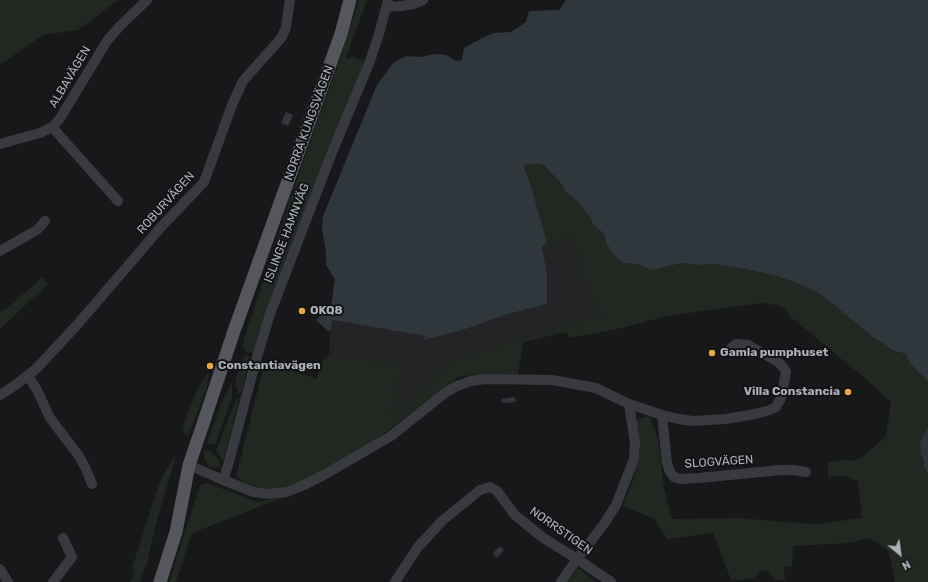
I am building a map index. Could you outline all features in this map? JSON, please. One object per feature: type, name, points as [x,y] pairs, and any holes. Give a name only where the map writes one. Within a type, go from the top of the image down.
[{"type":"main road","name":"NORRA KUNGSVÄGEN","points":[[189,465],[235,328],[341,34],[350,0]]},
{"type":"main road","points":[[160,582],[176,532],[189,465]]},
{"type":"street","name":"ALBAVÄGEN","points":[[0,144],[40,133],[52,127],[59,120],[107,41],[147,0]]},
{"type":"street","name":"ROBURVÄGEN","points":[[0,395],[36,369],[162,226],[204,182],[232,105],[243,81],[282,38],[286,27],[290,0]]},
{"type":"street","points":[[387,4],[402,6],[423,0]]},
{"type":"street","name":"ISLINGE HAMNVÄG","points":[[223,480],[270,314],[333,150],[370,61],[387,4]]},
{"type":"street","points":[[52,127],[118,201]]},
{"type":"street","points":[[0,251],[37,230],[45,221]]},
{"type":"street","points":[[189,465],[254,492],[268,494],[287,492],[324,475],[391,436],[446,392],[471,381],[485,379],[552,380],[596,388],[629,404],[662,415],[692,421],[726,419],[755,414],[776,407],[781,398],[786,372],[784,368],[778,362],[748,345],[736,344],[729,350]]},
{"type":"street","points":[[28,376],[37,390],[50,418],[79,456],[86,468],[92,484]]},
{"type":"street","points":[[561,582],[604,524],[616,505],[632,467],[635,444],[629,404]]},
{"type":"street","name":"SLOGVÄGEN","points":[[662,415],[667,462],[670,472],[674,477],[681,479],[699,478],[781,470],[806,472]]},
{"type":"street","name":"NORRSTIGEN","points":[[395,582],[418,547],[442,521],[480,490],[490,488],[497,491],[515,515],[542,537],[611,582]]},
{"type":"street","points":[[53,582],[72,557],[63,538]]},
{"type":"street","points":[[0,569],[8,582]]},
{"type":"shaded area","points":[[0,0],[118,0],[78,30],[43,35],[0,65]]},
{"type":"shaded area","points":[[359,0],[367,0],[346,57],[347,59],[352,57],[364,61],[254,352],[249,353],[243,348],[245,336],[290,199],[343,50]]},
{"type":"shaded area","points":[[566,0],[928,0],[928,381],[910,364],[906,354],[892,350],[874,338],[818,293],[797,283],[777,276],[741,268],[713,264],[698,265],[682,263],[652,270],[637,264],[623,263],[611,252],[606,244],[606,239],[602,232],[593,224],[589,216],[576,200],[566,192],[560,182],[544,166],[540,164],[527,164],[524,166],[546,240],[546,244],[542,247],[547,273],[547,304],[508,314],[460,331],[424,340],[425,336],[332,320],[330,331],[328,331],[316,320],[331,306],[335,279],[326,265],[326,253],[322,228],[323,216],[377,85],[394,62],[406,56],[420,57],[435,54],[446,55],[456,61],[462,60],[464,48],[494,33],[511,32],[526,22],[529,11],[559,10]]},
{"type":"shaded area","points":[[286,112],[293,115],[288,126],[281,123]]},
{"type":"shaded area","points":[[527,164],[540,164],[560,182],[566,192],[576,200],[589,216],[593,224],[602,232],[606,240],[606,244],[611,252],[623,263],[637,264],[652,270],[682,263],[698,265],[713,264],[741,268],[777,276],[818,293],[874,338],[892,350],[906,354],[910,364],[928,379],[928,582],[895,582],[889,552],[869,538],[849,543],[793,546],[792,566],[784,567],[785,581],[775,579],[769,572],[762,570],[754,579],[731,580],[713,533],[667,539],[654,519],[623,506],[635,474],[640,453],[634,420],[649,416],[658,438],[664,488],[672,519],[741,518],[817,524],[862,518],[858,481],[844,476],[828,477],[828,462],[842,460],[852,461],[864,456],[886,436],[891,402],[792,318],[782,306],[762,303],[666,316],[622,328],[570,338],[566,332],[523,342],[518,374],[472,375],[458,377],[362,449],[313,478],[287,488],[265,489],[248,484],[236,477],[265,361],[317,379],[322,361],[329,355],[403,365],[405,371],[391,386],[399,398],[388,414],[404,407],[450,361],[601,314],[598,301],[590,301],[574,237],[542,247],[541,220],[524,166]]},
{"type":"shaded area","points":[[574,237],[590,300],[598,300],[601,314],[450,361],[404,407],[387,414],[391,386],[405,371],[329,355],[331,320],[426,336],[424,340],[460,331],[508,314],[547,304],[547,273],[542,247]]},
{"type":"shaded area","points":[[43,277],[48,284],[0,329],[0,312],[7,308]]},
{"type":"shaded area","points":[[245,356],[249,356],[250,360],[241,392],[238,394],[235,392],[238,391],[238,387],[235,387],[236,378]]},
{"type":"shaded area","points":[[209,372],[207,387],[188,436],[182,430],[195,394]]},
{"type":"shaded area","points":[[232,382],[232,395],[230,403],[216,443],[209,444],[207,443],[221,404]]},
{"type":"shaded area","points":[[515,397],[516,402],[502,403],[502,399]]},
{"type":"shaded area","points":[[236,399],[239,401],[223,461],[216,451]]},
{"type":"shaded area","points":[[928,428],[928,475],[921,455],[920,444]]},
{"type":"shaded area","points":[[204,451],[210,451],[214,454],[220,462],[220,467],[209,467],[204,458]]},
{"type":"shaded area","points":[[177,452],[156,523],[147,563],[140,582],[130,582],[135,573],[132,568],[160,481]]},
{"type":"shaded area","points":[[207,483],[257,502],[281,498],[192,533],[176,582],[169,582],[200,485]]},
{"type":"shaded area","points":[[500,546],[504,550],[497,558],[493,553]]},
{"type":"shaded area","points":[[578,568],[596,582],[568,582]]},
{"type":"place","name":"OKQ8","points":[[302,311]]},
{"type":"place","name":"Gamla pumphuset","points":[[712,353]]},
{"type":"place","name":"Constantiavägen","points":[[210,366]]},
{"type":"place","name":"Villa Constancia","points":[[848,392]]}]
